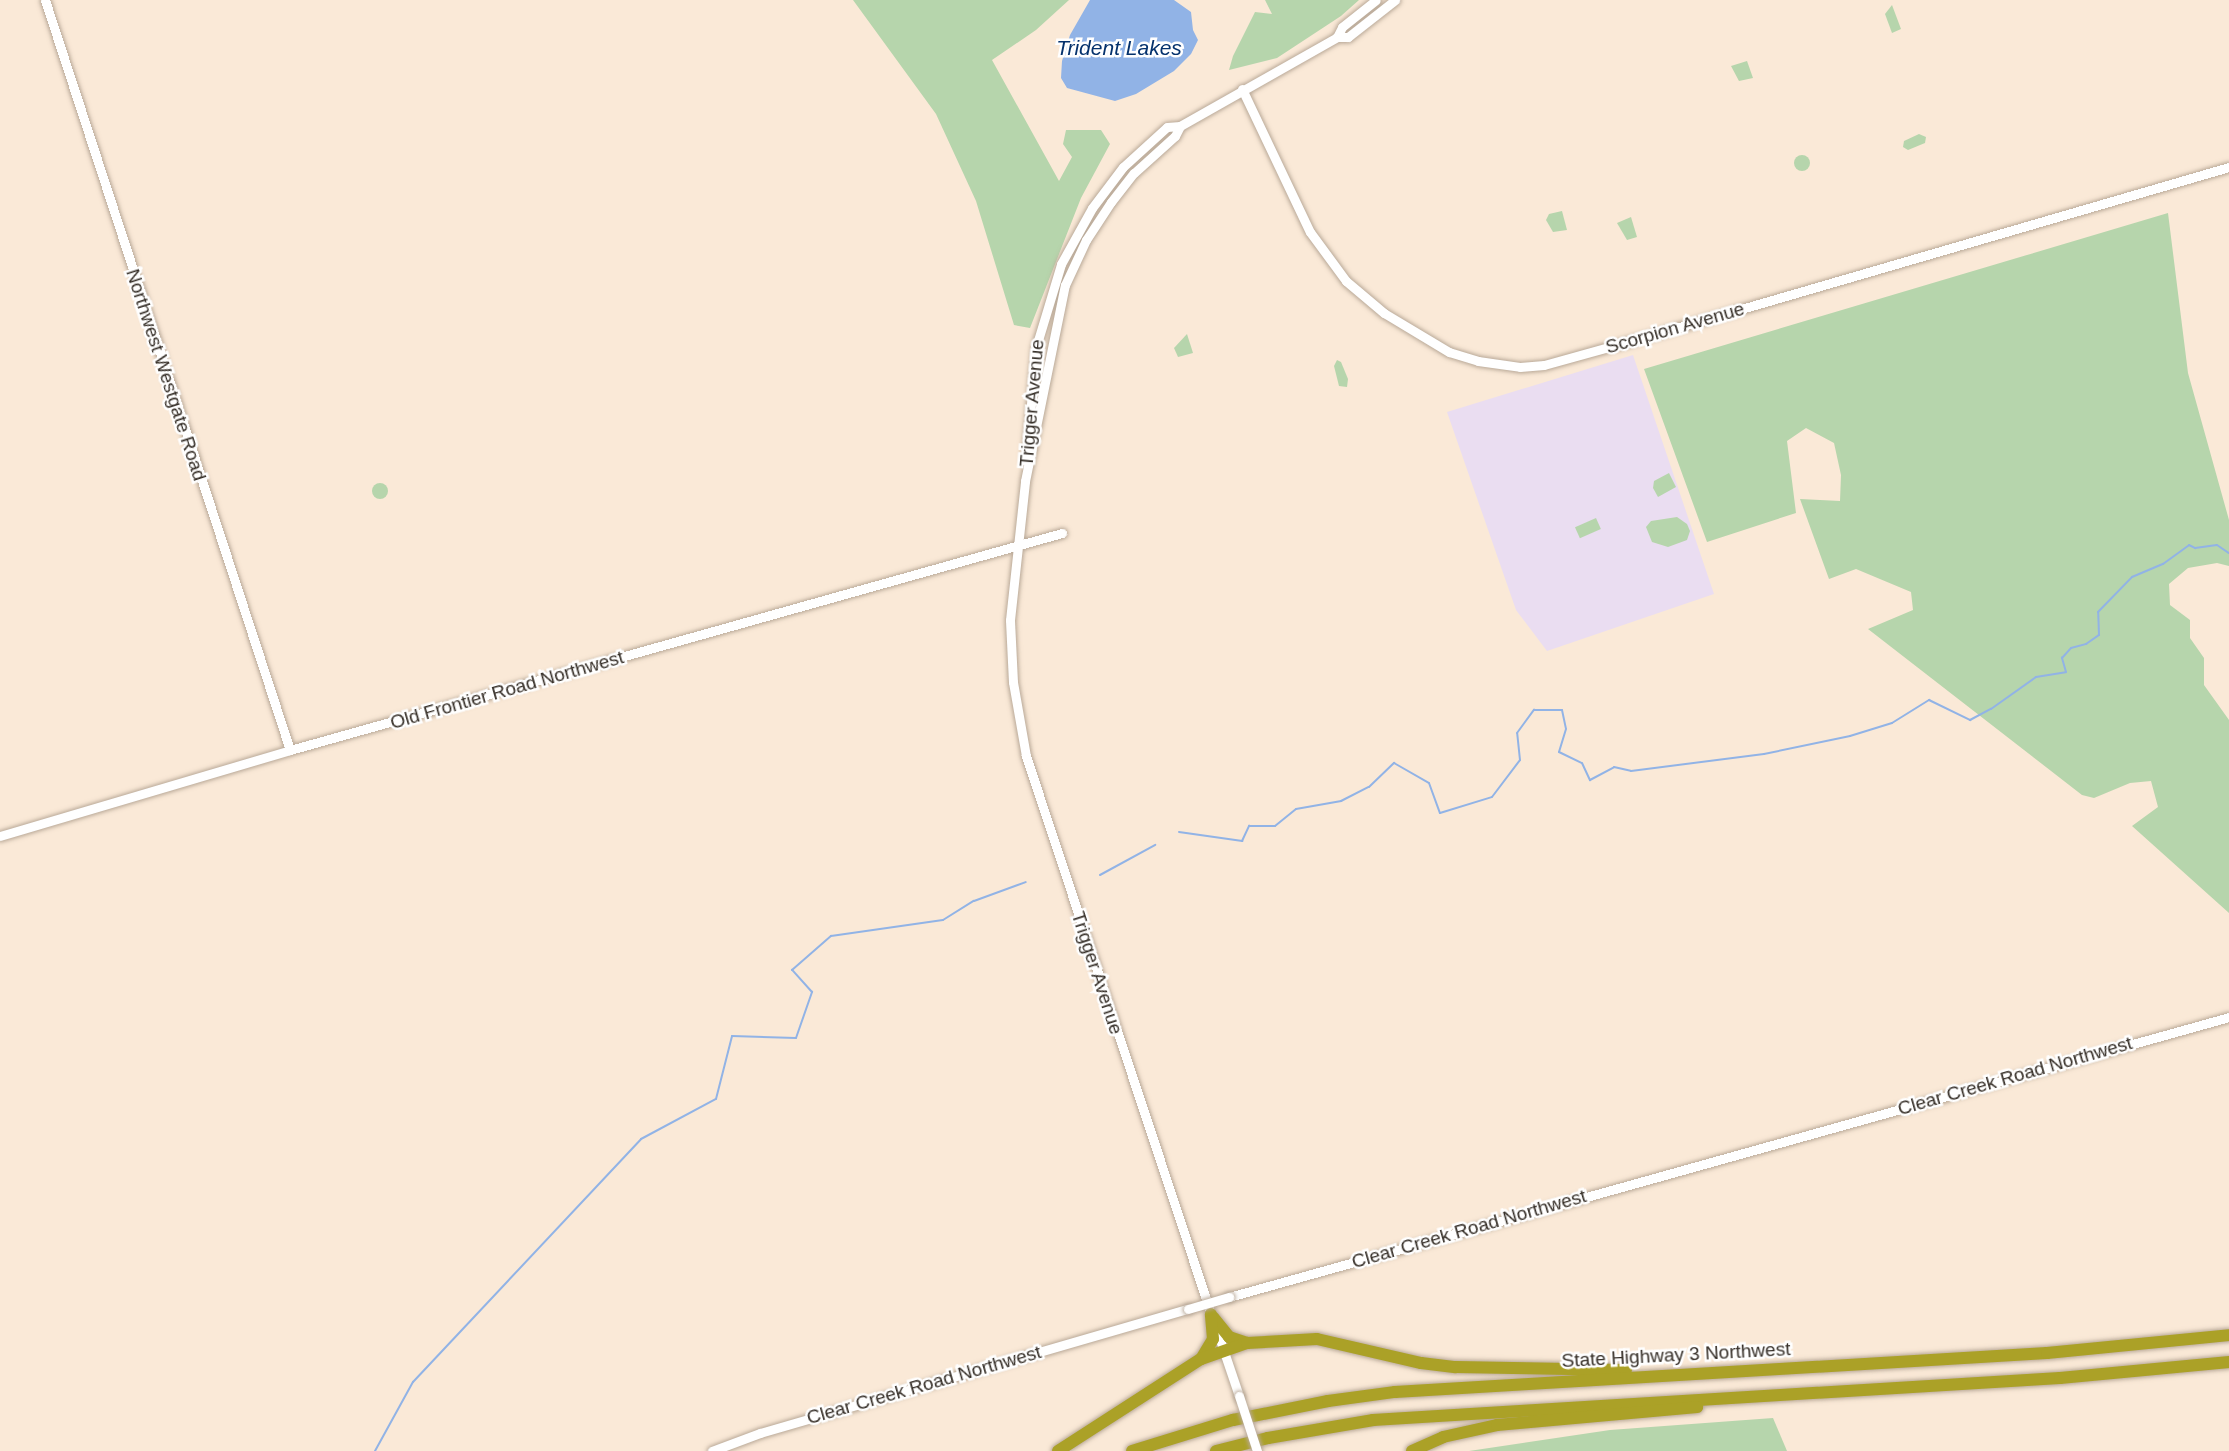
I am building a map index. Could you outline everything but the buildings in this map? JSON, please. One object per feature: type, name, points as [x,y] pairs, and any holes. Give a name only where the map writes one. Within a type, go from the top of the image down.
[{"type":"highway","points":[[1211,1314],[1226,1334],[1234,1340],[1247,1343]]},
{"type":"highway","points":[[1200,1359],[1213,1339],[1211,1314]]},
{"type":"highway","name":"State Highway 3 Northwest","points":[[1132,1451],[1200,1429],[1328,1401],[1432,1389],[2081,1350],[2229,1335]]},
{"type":"highway","points":[[1058,1451],[1200,1359],[1247,1343],[1300,1339],[1340,1342],[1421,1363],[1457,1367],[1700,1373]]},
{"type":"highway","points":[[1216,1451],[1268,1438],[1373,1420],[2060,1378],[2229,1362]]},
{"type":"highway","points":[[1412,1451],[1443,1437],[1497,1425],[1680,1409],[1765,1396]]},
{"type":"main road","name":"Northwest Westgate Road","points":[[45,0],[290,750]]},
{"type":"main road","name":"Trigger Avenue","points":[[1337,37],[1342,27],[1376,0]]},
{"type":"main road","name":"Trigger Avenue","points":[[1257,1451],[1026,756],[1016,704],[1011,655],[1010,620],[1016,547],[1025,481],[1037,339],[1058,271],[1092,208],[1144,145],[1167,127],[1180,126],[1337,37],[1349,37],[1395,0]]},
{"type":"main road","name":"Scorpion Avenue","points":[[1242,89],[1310,232],[1346,281],[1384,313],[1450,352],[1478,361],[1520,367],[1544,365],[1666,332],[2229,167]]},
{"type":"main road","name":"Trigger Avenue","points":[[1025,481],[1065,285],[1094,226],[1122,187],[1175,136],[1180,126]]},
{"type":"main road","points":[[1037,339],[1053,341]]},
{"type":"main road","name":"Old Frontier Road Northwest","points":[[0,836],[290,750],[1062,533]]},
{"type":"main road","name":"Clear Creek Road Northwest","points":[[712,1451],[760,1433],[1229,1297],[2229,1017]]},
{"type":"shaded area","points":[[1633,355],[1714,594],[1547,651],[1516,610],[1447,412]]},
{"type":"green space","points":[[853,0],[1069,0],[1036,30],[992,60],[1059,181],[1072,157],[1063,144],[1066,130],[1101,130],[1110,144],[1081,198],[1030,328],[1014,325],[976,201],[936,114]]},
{"type":"green space","points":[[1265,0],[1359,0],[1341,16],[1277,58],[1229,70],[1255,12],[1272,14]]},
{"type":"green space","points":[[1892,5],[1901,29],[1892,33],[1885,14]]},
{"type":"green space","points":[[1747,61],[1753,78],[1739,81],[1731,66]]},
{"type":"green space","points":[[1919,134],[1926,137],[1925,143],[1908,150],[1903,147],[1904,141]]},
{"type":"green space","points":[[1799,155],[1805,155],[1810,163],[1808,169],[1799,171],[1794,166],[1794,160]]},
{"type":"green space","points":[[1562,211],[1567,230],[1553,232],[1546,220],[1549,214]]},
{"type":"green space","points":[[2168,213],[2188,373],[2229,520],[2229,566],[2217,563],[2188,568],[2169,584],[2170,605],[2190,620],[2190,638],[2204,658],[2204,685],[2229,720],[2229,913],[2132,826],[2158,807],[2151,781],[2130,783],[2094,798],[2082,795],[1868,629],[1913,610],[1911,592],[1856,569],[1829,579],[1800,499],[1840,501],[1841,475],[1834,443],[1806,428],[1787,441],[1796,513],[1707,542],[1644,369]]},
{"type":"green space","points":[[1631,217],[1637,237],[1627,240],[1617,223]]},
{"type":"green space","points":[[1187,334],[1193,353],[1178,357],[1174,348]]},
{"type":"green space","points":[[1337,360],[1341,362],[1348,379],[1347,387],[1339,386],[1334,366]]},
{"type":"green space","points":[[1669,473],[1676,487],[1658,497],[1653,488],[1654,481]]},
{"type":"green space","points":[[380,483],[388,491],[380,499],[372,491]]},
{"type":"green space","points":[[1677,517],[1687,524],[1690,531],[1687,540],[1668,547],[1652,542],[1646,527],[1651,521]]},
{"type":"green space","points":[[1596,518],[1601,529],[1580,538],[1575,527]]},
{"type":"green space","points":[[1773,1418],[1787,1451],[1469,1451],[1610,1430]]},
{"type":"water","name":"Trident Lakes","points":[[1090,0],[1174,0],[1191,12],[1193,30],[1198,40],[1191,54],[1174,71],[1136,94],[1115,101],[1067,88],[1061,78],[1062,61],[1070,35]]},
{"type":"waterway","points":[[1179,832],[1242,841],[1249,826],[1275,826],[1296,809],[1341,801],[1369,787],[1394,763],[1429,783],[1440,813],[1492,797],[1520,760],[1517,733],[1534,710],[1562,710],[1566,729],[1559,752],[1582,763],[1590,780],[1614,767],[1631,771],[1764,754],[1850,736],[1892,723],[1929,700],[1970,720],[1991,709],[2036,677],[2066,672],[2062,658],[2071,648],[2086,644],[2099,635],[2098,612],[2132,577],[2163,564],[2189,545],[2195,548],[2217,545],[2229,553]]},
{"type":"waterway","points":[[1100,875],[1155,845]]},
{"type":"waterway","points":[[375,1451],[413,1382],[641,1139],[716,1099],[732,1036],[796,1038],[812,992],[792,970],[831,936],[943,920],[974,901],[1026,882]]}]
